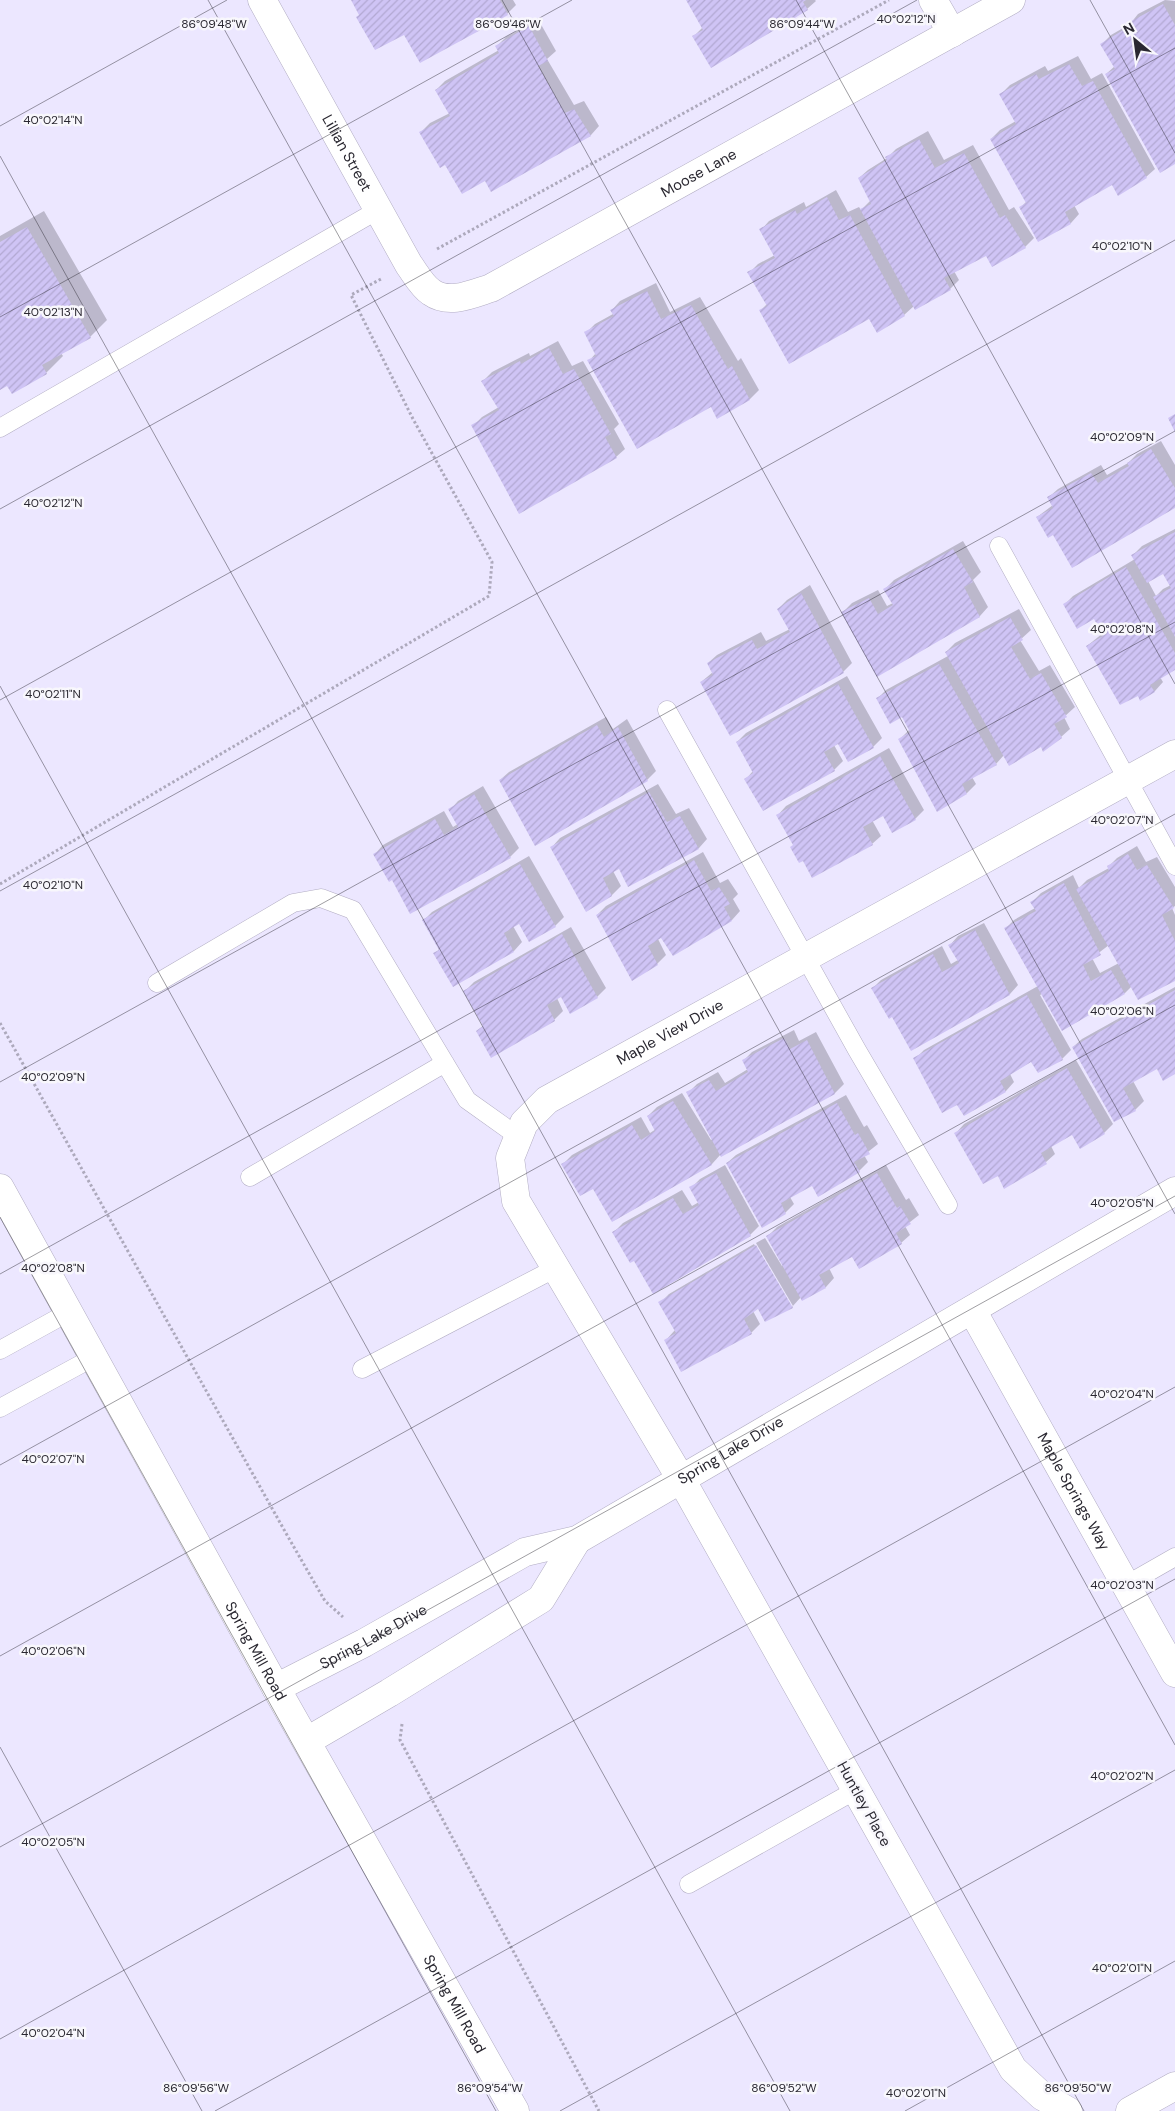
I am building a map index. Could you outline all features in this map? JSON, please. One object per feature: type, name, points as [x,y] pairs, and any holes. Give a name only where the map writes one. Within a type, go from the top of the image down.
[{"type":"street","name":"Lillian Street","points":[[262,0],[409,265],[429,292],[441,297]]},
{"type":"street","points":[[933,0],[952,33]]},
{"type":"street","name":"Moose Lane","points":[[441,297],[454,298],[491,288],[1011,0]]},
{"type":"street","name":"Maple View Drive","points":[[682,1479],[516,1201],[510,1158],[524,1122],[547,1100],[1175,754]]},
{"type":"street","name":"Spring Mill Road","points":[[0,1188],[276,1688],[515,2111]]},
{"type":"street","name":"Spring Lake Drive","points":[[276,1688],[364,1643],[525,1552],[577,1540],[1175,1191]]},
{"type":"street","name":"Maple Springs Way","points":[[972,1310],[1175,1673]]},
{"type":"street","name":"Huntley Place","points":[[682,1479],[1012,2069],[1042,2096],[1068,2111]]},
{"type":"street","points":[[306,1741],[390,1693],[541,1599],[577,1540]]},
{"type":"street","points":[[1130,2111],[1175,2086]]},
{"type":"lane","points":[[0,428],[378,210]]},
{"type":"lane","points":[[999,546],[1175,866]]},
{"type":"lane","points":[[667,710],[857,1050],[948,1205]]},
{"type":"lane","points":[[156,983],[293,903],[321,898],[353,910],[467,1100],[519,1137]]},
{"type":"lane","points":[[250,1176],[445,1063]]},
{"type":"lane","points":[[362,1370],[556,1268]]},
{"type":"lane","points":[[0,1350],[69,1312]]},
{"type":"lane","points":[[0,1408],[94,1357]]},
{"type":"lane","points":[[1126,1585],[1175,1557]]},
{"type":"lane","points":[[689,1884],[856,1790]]},
{"type":"path","points":[[0,884],[490,596],[492,562],[413,419],[351,295],[409,265],[889,0]]},
{"type":"path","points":[[0,1023],[325,1601],[339,1616],[346,1618]]},
{"type":"path","points":[[403,1718],[400,1740],[600,2111]]},
{"type":"building","points":[[351,0],[500,0],[508,15],[420,63],[404,35],[375,50],[356,17],[359,15]]},
{"type":"building","points":[[686,0],[806,0],[803,2],[808,10],[711,68],[692,36],[703,30]]},
{"type":"building","points":[[1163,4],[1175,25],[1175,164],[1160,173],[1105,74],[1115,69],[1100,44],[1130,26],[1128,23]]},
{"type":"building","points":[[529,26],[548,61],[538,66],[565,113],[574,109],[591,136],[491,192],[485,181],[462,194],[445,165],[440,168],[419,132],[450,116],[435,90],[499,53],[495,46]]},
{"type":"building","points":[[1069,64],[1082,86],[1093,81],[1147,178],[1118,196],[1112,185],[1065,212],[1071,224],[1038,242],[1019,207],[1026,203],[990,139],[1016,124],[999,94],[1036,74],[1039,79]]},
{"type":"building","points":[[919,139],[935,168],[964,153],[1000,218],[1005,215],[1026,248],[992,267],[986,256],[944,278],[951,290],[915,310],[860,209],[871,204],[858,178],[887,160],[885,157]]},
{"type":"building","points":[[827,197],[839,220],[850,215],[905,316],[877,333],[869,319],[789,364],[759,310],[767,306],[747,272],[775,258],[759,229],[795,210],[797,214]]},
{"type":"building","points":[[27,227],[91,338],[42,365],[47,374],[12,394],[7,386],[0,390],[0,242]]},
{"type":"building","points":[[647,291],[661,319],[691,305],[728,369],[732,366],[750,400],[717,419],[711,407],[637,449],[587,360],[596,356],[584,332],[614,316],[610,310]]},
{"type":"building","points":[[549,348],[563,374],[574,369],[611,434],[605,437],[617,458],[519,514],[471,425],[499,410],[481,381],[520,361],[521,364]]},
{"type":"building","points":[[1175,414],[1175,432],[1168,418]]},
{"type":"building","points":[[1151,449],[1175,488],[1175,508],[1072,568],[1053,535],[1048,538],[1036,517],[1053,508],[1047,497],[1091,473],[1098,483],[1129,466],[1127,463]]},
{"type":"building","points":[[1175,532],[1175,637],[1153,597],[1171,588],[1163,574],[1147,583],[1131,555]]},
{"type":"building","points":[[953,549],[973,582],[964,587],[980,617],[877,677],[841,612],[869,598],[878,614],[893,605],[883,589]]},
{"type":"building","points":[[1126,567],[1175,653],[1175,670],[1150,685],[1155,692],[1140,701],[1138,696],[1120,705],[1086,646],[1103,636],[1094,619],[1077,629],[1063,604]]},
{"type":"building","points":[[801,593],[844,673],[730,736],[700,682],[713,675],[707,663],[752,640],[757,649],[790,632],[777,609]]},
{"type":"building","points":[[1010,617],[1023,640],[1011,647],[1030,679],[1041,673],[1067,717],[1054,724],[1062,738],[1043,752],[1041,747],[1009,766],[945,652]]},
{"type":"building","points":[[939,664],[997,765],[962,784],[967,794],[937,812],[898,739],[910,732],[902,717],[890,724],[876,698]]},
{"type":"building","points":[[838,684],[874,748],[848,762],[838,744],[824,752],[835,771],[763,811],[744,779],[753,773],[736,742]]},
{"type":"building","points":[[597,725],[604,737],[618,727],[648,781],[535,846],[499,780]]},
{"type":"building","points":[[880,756],[916,820],[892,833],[883,816],[863,827],[873,845],[812,878],[803,861],[799,863],[790,847],[793,845],[776,815]]},
{"type":"building","points":[[649,792],[667,822],[680,816],[699,849],[628,887],[619,869],[603,878],[612,896],[586,912],[550,847]]},
{"type":"building","points":[[474,794],[511,858],[410,914],[392,880],[389,882],[373,854],[435,819],[444,835],[458,827],[448,809]]},
{"type":"building","points":[[1128,854],[1137,870],[1147,865],[1174,908],[1162,915],[1175,941],[1175,981],[1138,1000],[1076,889],[1109,871],[1107,866]]},
{"type":"building","points":[[694,860],[711,891],[719,887],[730,904],[724,907],[732,921],[673,956],[661,938],[648,946],[658,965],[632,981],[596,915]]},
{"type":"building","points":[[520,864],[556,927],[529,942],[519,924],[504,933],[514,952],[453,987],[433,953],[439,950],[422,920]]},
{"type":"building","points":[[1064,883],[1101,955],[1083,965],[1091,981],[1111,970],[1125,994],[1062,1031],[1004,928],[1036,911],[1030,902]]},
{"type":"building","points":[[975,930],[1010,995],[911,1051],[892,1017],[889,1019],[871,988],[933,954],[942,972],[959,963],[948,945]]},
{"type":"building","points":[[562,934],[598,998],[570,1014],[561,997],[547,1005],[555,1021],[491,1058],[476,1031],[483,1026],[463,991]]},
{"type":"building","points":[[1175,990],[1175,1074],[1163,1081],[1157,1069],[1123,1088],[1136,1111],[1114,1122],[1072,1047]]},
{"type":"building","points":[[1027,995],[1063,1060],[1038,1073],[1031,1062],[1000,1081],[1006,1092],[964,1116],[957,1105],[942,1113],[913,1058]]},
{"type":"building","points":[[784,1038],[790,1049],[807,1040],[835,1094],[721,1157],[686,1092],[709,1080],[716,1091],[748,1072],[742,1060]]},
{"type":"building","points":[[1067,1068],[1105,1134],[1080,1149],[1072,1135],[1041,1153],[1047,1164],[1004,1189],[998,1176],[983,1184],[954,1133]]},
{"type":"building","points":[[673,1101],[712,1165],[612,1222],[593,1189],[580,1196],[561,1164],[632,1125],[641,1140],[655,1131],[647,1116]]},
{"type":"building","points":[[837,1103],[855,1135],[858,1133],[870,1154],[854,1162],[860,1172],[818,1197],[812,1186],[781,1203],[786,1214],[762,1228],[726,1163]]},
{"type":"building","points":[[716,1173],[751,1236],[653,1294],[634,1261],[630,1263],[612,1232],[673,1198],[683,1214],[699,1205],[689,1187]]},
{"type":"building","points":[[877,1173],[897,1208],[900,1206],[911,1224],[896,1233],[902,1244],[859,1269],[852,1257],[819,1275],[826,1288],[802,1301],[766,1236]]},
{"type":"building","points":[[756,1245],[793,1308],[765,1322],[758,1309],[744,1319],[752,1334],[681,1372],[664,1340],[676,1333],[658,1302]]}]
